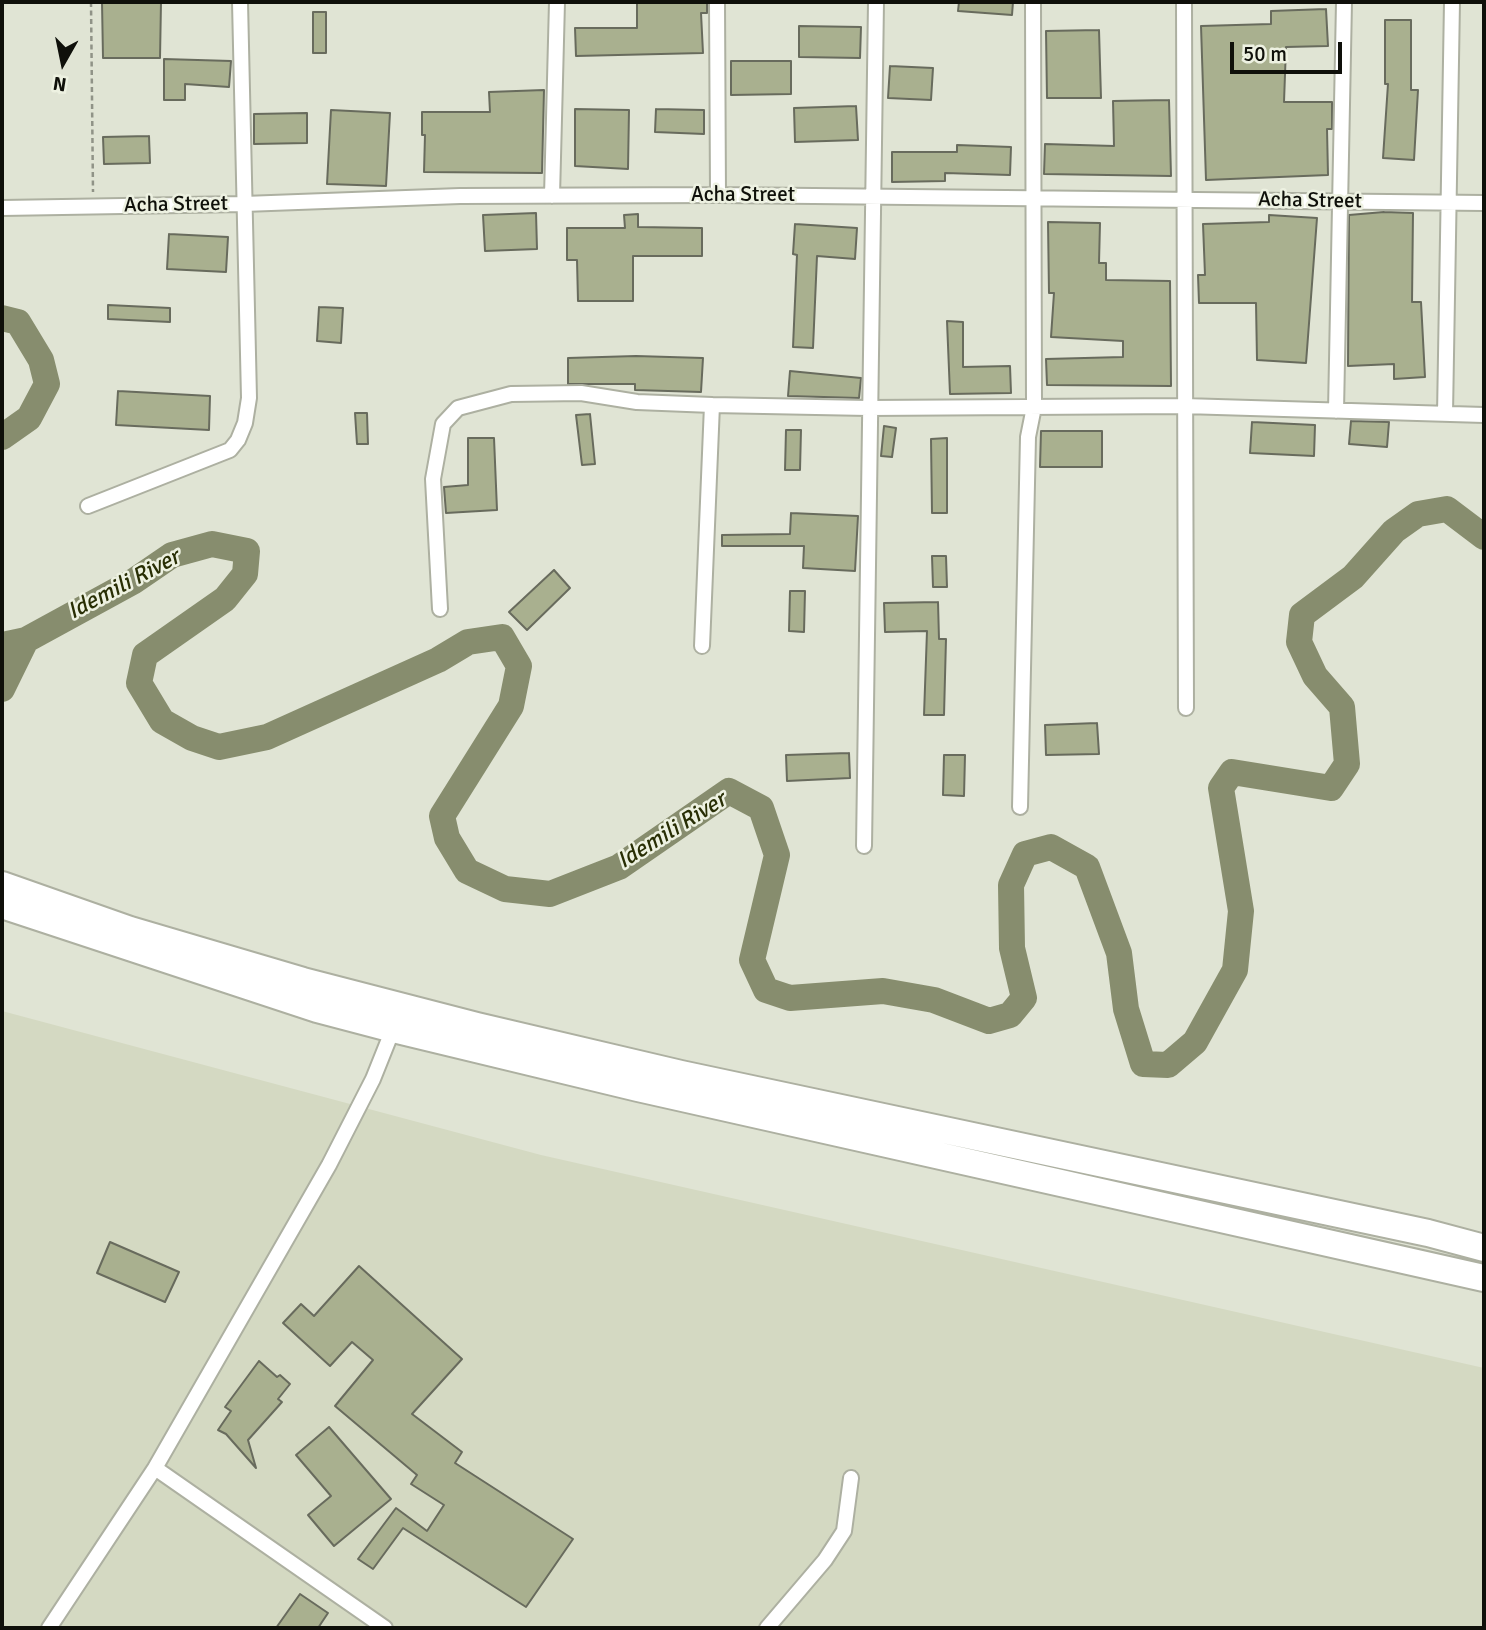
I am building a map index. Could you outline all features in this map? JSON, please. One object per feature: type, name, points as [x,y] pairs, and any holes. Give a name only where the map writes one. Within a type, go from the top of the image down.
[{"type":"highway","points":[[2,885],[143,934],[303,981],[477,1026],[681,1074],[1428,1233],[1484,1248]]},
{"type":"highway","points":[[2,905],[317,1009],[393,1029],[638,1088],[1484,1278]]},
{"type":"street","points":[[88,506],[230,450],[239,440],[246,423],[249,398],[240,2]]},
{"type":"street","points":[[552,196],[557,2]]},
{"type":"street","points":[[717,2],[718,195]]},
{"type":"street","points":[[864,846],[868,408],[876,2]]},
{"type":"street","points":[[1020,807],[1028,437],[1034,407],[1033,2]]},
{"type":"street","points":[[1184,2],[1186,708]]},
{"type":"street","points":[[1336,411],[1344,2]]},
{"type":"street","points":[[1445,414],[1452,2]]},
{"type":"street","name":"Acha Street","points":[[2,208],[718,195],[1484,203]]},
{"type":"street","points":[[440,609],[433,479],[443,424],[458,408],[511,394],[581,393],[637,402],[712,405],[868,408],[1184,406],[1484,415]]},
{"type":"street","points":[[702,646],[712,405]]},
{"type":"street","points":[[50,1628],[155,1468],[328,1165],[373,1079],[393,1029]]},
{"type":"street","points":[[155,1468],[318,1585],[385,1628]]},
{"type":"street","points":[[767,1628],[825,1560],[844,1531],[850,1478]]},
{"type":"path","points":[[91,2],[93,206]]},
{"type":"shaded area","points":[[2,1011],[541,1155],[1484,1368],[1484,1628],[2,1628]]},
{"type":"building","points":[[102,2],[161,2],[160,58],[103,58]]},
{"type":"building","points":[[637,2],[707,2],[707,13],[701,13],[703,53],[576,56],[575,28],[637,28]]},
{"type":"building","points":[[959,2],[1013,2],[1012,15],[958,11]]},
{"type":"building","points":[[1326,9],[1328,46],[1286,47],[1284,102],[1332,102],[1332,129],[1327,129],[1328,175],[1206,180],[1201,26],[1271,24],[1271,11]]},
{"type":"building","points":[[313,12],[326,12],[326,53],[313,53]]},
{"type":"building","points":[[1385,20],[1411,20],[1411,90],[1418,90],[1414,160],[1383,158],[1388,84],[1385,84]]},
{"type":"building","points":[[799,26],[861,27],[860,58],[799,57]]},
{"type":"building","points":[[1099,30],[1101,98],[1047,98],[1046,31]]},
{"type":"building","points":[[164,59],[231,61],[229,87],[185,84],[185,100],[164,100]]},
{"type":"building","points":[[731,61],[791,61],[791,94],[731,95]]},
{"type":"building","points":[[890,66],[933,68],[931,100],[888,98]]},
{"type":"building","points":[[544,90],[542,173],[424,172],[425,135],[422,135],[422,112],[490,112],[489,92]]},
{"type":"building","points":[[1169,100],[1171,176],[1044,174],[1045,144],[1114,146],[1113,101]]},
{"type":"building","points":[[856,106],[858,140],[795,142],[794,108]]},
{"type":"building","points":[[575,109],[629,110],[628,169],[575,166]]},
{"type":"building","points":[[656,109],[704,110],[704,134],[655,132]]},
{"type":"building","points":[[331,110],[390,113],[386,186],[327,184]]},
{"type":"building","points":[[307,113],[307,143],[254,144],[254,114]]},
{"type":"building","points":[[149,136],[150,163],[104,164],[103,137]]},
{"type":"building","points":[[957,145],[1011,147],[1010,175],[945,173],[945,181],[892,182],[892,152],[957,152]]},
{"type":"building","points":[[536,213],[537,249],[485,251],[483,215]]},
{"type":"building","points":[[1413,213],[1412,302],[1421,302],[1425,377],[1394,379],[1394,364],[1348,366],[1349,215]]},
{"type":"building","points":[[638,214],[638,227],[702,228],[702,256],[633,256],[633,301],[578,301],[577,260],[567,260],[567,228],[625,228],[624,215]]},
{"type":"building","points":[[1269,215],[1317,218],[1306,363],[1257,360],[1256,303],[1199,303],[1198,275],[1205,275],[1203,224],[1269,222]]},
{"type":"building","points":[[1048,222],[1100,223],[1099,263],[1106,263],[1106,280],[1170,281],[1171,386],[1047,385],[1046,359],[1123,357],[1123,341],[1051,337],[1054,293],[1049,293]]},
{"type":"building","points":[[795,224],[857,228],[855,259],[817,256],[813,348],[793,347],[797,255],[793,254]]},
{"type":"building","points":[[169,234],[228,237],[226,272],[167,269]]},
{"type":"building","points":[[108,305],[170,308],[170,322],[108,319]]},
{"type":"building","points":[[319,307],[343,308],[341,343],[317,341]]},
{"type":"building","points":[[947,321],[963,322],[963,367],[1010,366],[1011,393],[950,394]]},
{"type":"building","points":[[568,358],[703,358],[701,392],[635,390],[635,384],[568,384]]},
{"type":"building","points":[[790,371],[861,378],[859,398],[788,396]]},
{"type":"building","points":[[118,391],[210,396],[209,430],[116,425]]},
{"type":"building","points":[[355,413],[367,413],[368,444],[357,444]]},
{"type":"building","points":[[590,414],[595,464],[582,465],[576,415]]},
{"type":"building","points":[[1351,421],[1389,422],[1387,447],[1349,444]]},
{"type":"building","points":[[1252,422],[1315,425],[1314,456],[1250,453]]},
{"type":"building","points":[[884,426],[896,428],[892,457],[881,456]]},
{"type":"building","points":[[786,430],[801,430],[800,470],[785,470]]},
{"type":"building","points":[[1041,431],[1102,431],[1102,467],[1040,467]]},
{"type":"building","points":[[468,438],[494,438],[497,510],[446,513],[444,487],[468,485]]},
{"type":"building","points":[[947,438],[947,513],[932,513],[931,439]]},
{"type":"building","points":[[791,513],[858,516],[855,571],[803,568],[804,546],[722,546],[722,535],[790,534]]},
{"type":"building","points":[[932,556],[946,556],[947,587],[933,587]]},
{"type":"building","points":[[554,570],[570,588],[527,630],[509,612]]},
{"type":"building","points":[[790,591],[805,591],[804,632],[789,631]]},
{"type":"building","points":[[938,602],[939,639],[946,639],[944,715],[924,715],[927,631],[885,632],[884,603]]},
{"type":"building","points":[[1097,723],[1099,754],[1046,755],[1045,725]]},
{"type":"building","points":[[849,753],[850,778],[787,781],[786,755]]},
{"type":"building","points":[[944,755],[965,755],[964,796],[943,795]]},
{"type":"building","points":[[110,1242],[179,1272],[165,1302],[97,1273]]},
{"type":"building","points":[[359,1266],[462,1359],[412,1414],[462,1452],[455,1463],[573,1539],[526,1607],[403,1528],[373,1569],[358,1559],[396,1508],[427,1531],[444,1505],[411,1484],[417,1475],[335,1406],[373,1360],[352,1342],[330,1366],[283,1323],[301,1304],[314,1316]]},
{"type":"building","points":[[259,1361],[277,1377],[280,1375],[290,1384],[278,1399],[282,1402],[248,1440],[256,1468],[226,1434],[218,1430],[231,1411],[225,1407]]},
{"type":"building","points":[[329,1427],[391,1499],[334,1546],[308,1515],[331,1496],[296,1455]]},
{"type":"building","points":[[300,1594],[328,1613],[318,1628],[276,1628]]},
{"type":"waterway","name":"Idemili River","points":[[2,318],[18,322],[41,360],[47,384],[29,418],[2,437]]},
{"type":"waterway","name":"Idemili River","points":[[2,645],[26,640],[134,581],[172,555],[212,544],[247,551],[245,574],[225,599],[145,655],[139,683],[162,721],[192,738],[219,747],[267,737],[438,660],[468,642],[502,637],[519,666],[511,706],[442,816],[447,838],[467,871],[505,889],[550,894],[619,867],[729,791],[761,808],[777,855],[752,960],[766,990],[790,998],[883,991],[934,1000],[989,1021],[1010,1015],[1024,998],[1012,948],[1011,885],[1025,854],[1051,847],[1087,867],[1119,953],[1126,1009],[1143,1064],[1168,1065],[1195,1042],[1235,970],[1241,911],[1221,788],[1232,772],[1331,788],[1347,764],[1342,707],[1315,676],[1299,642],[1302,615],[1353,577],[1394,531],[1418,514],[1447,509],[1484,537]]},
{"type":"waterway","points":[[2,689],[26,640]]}]
